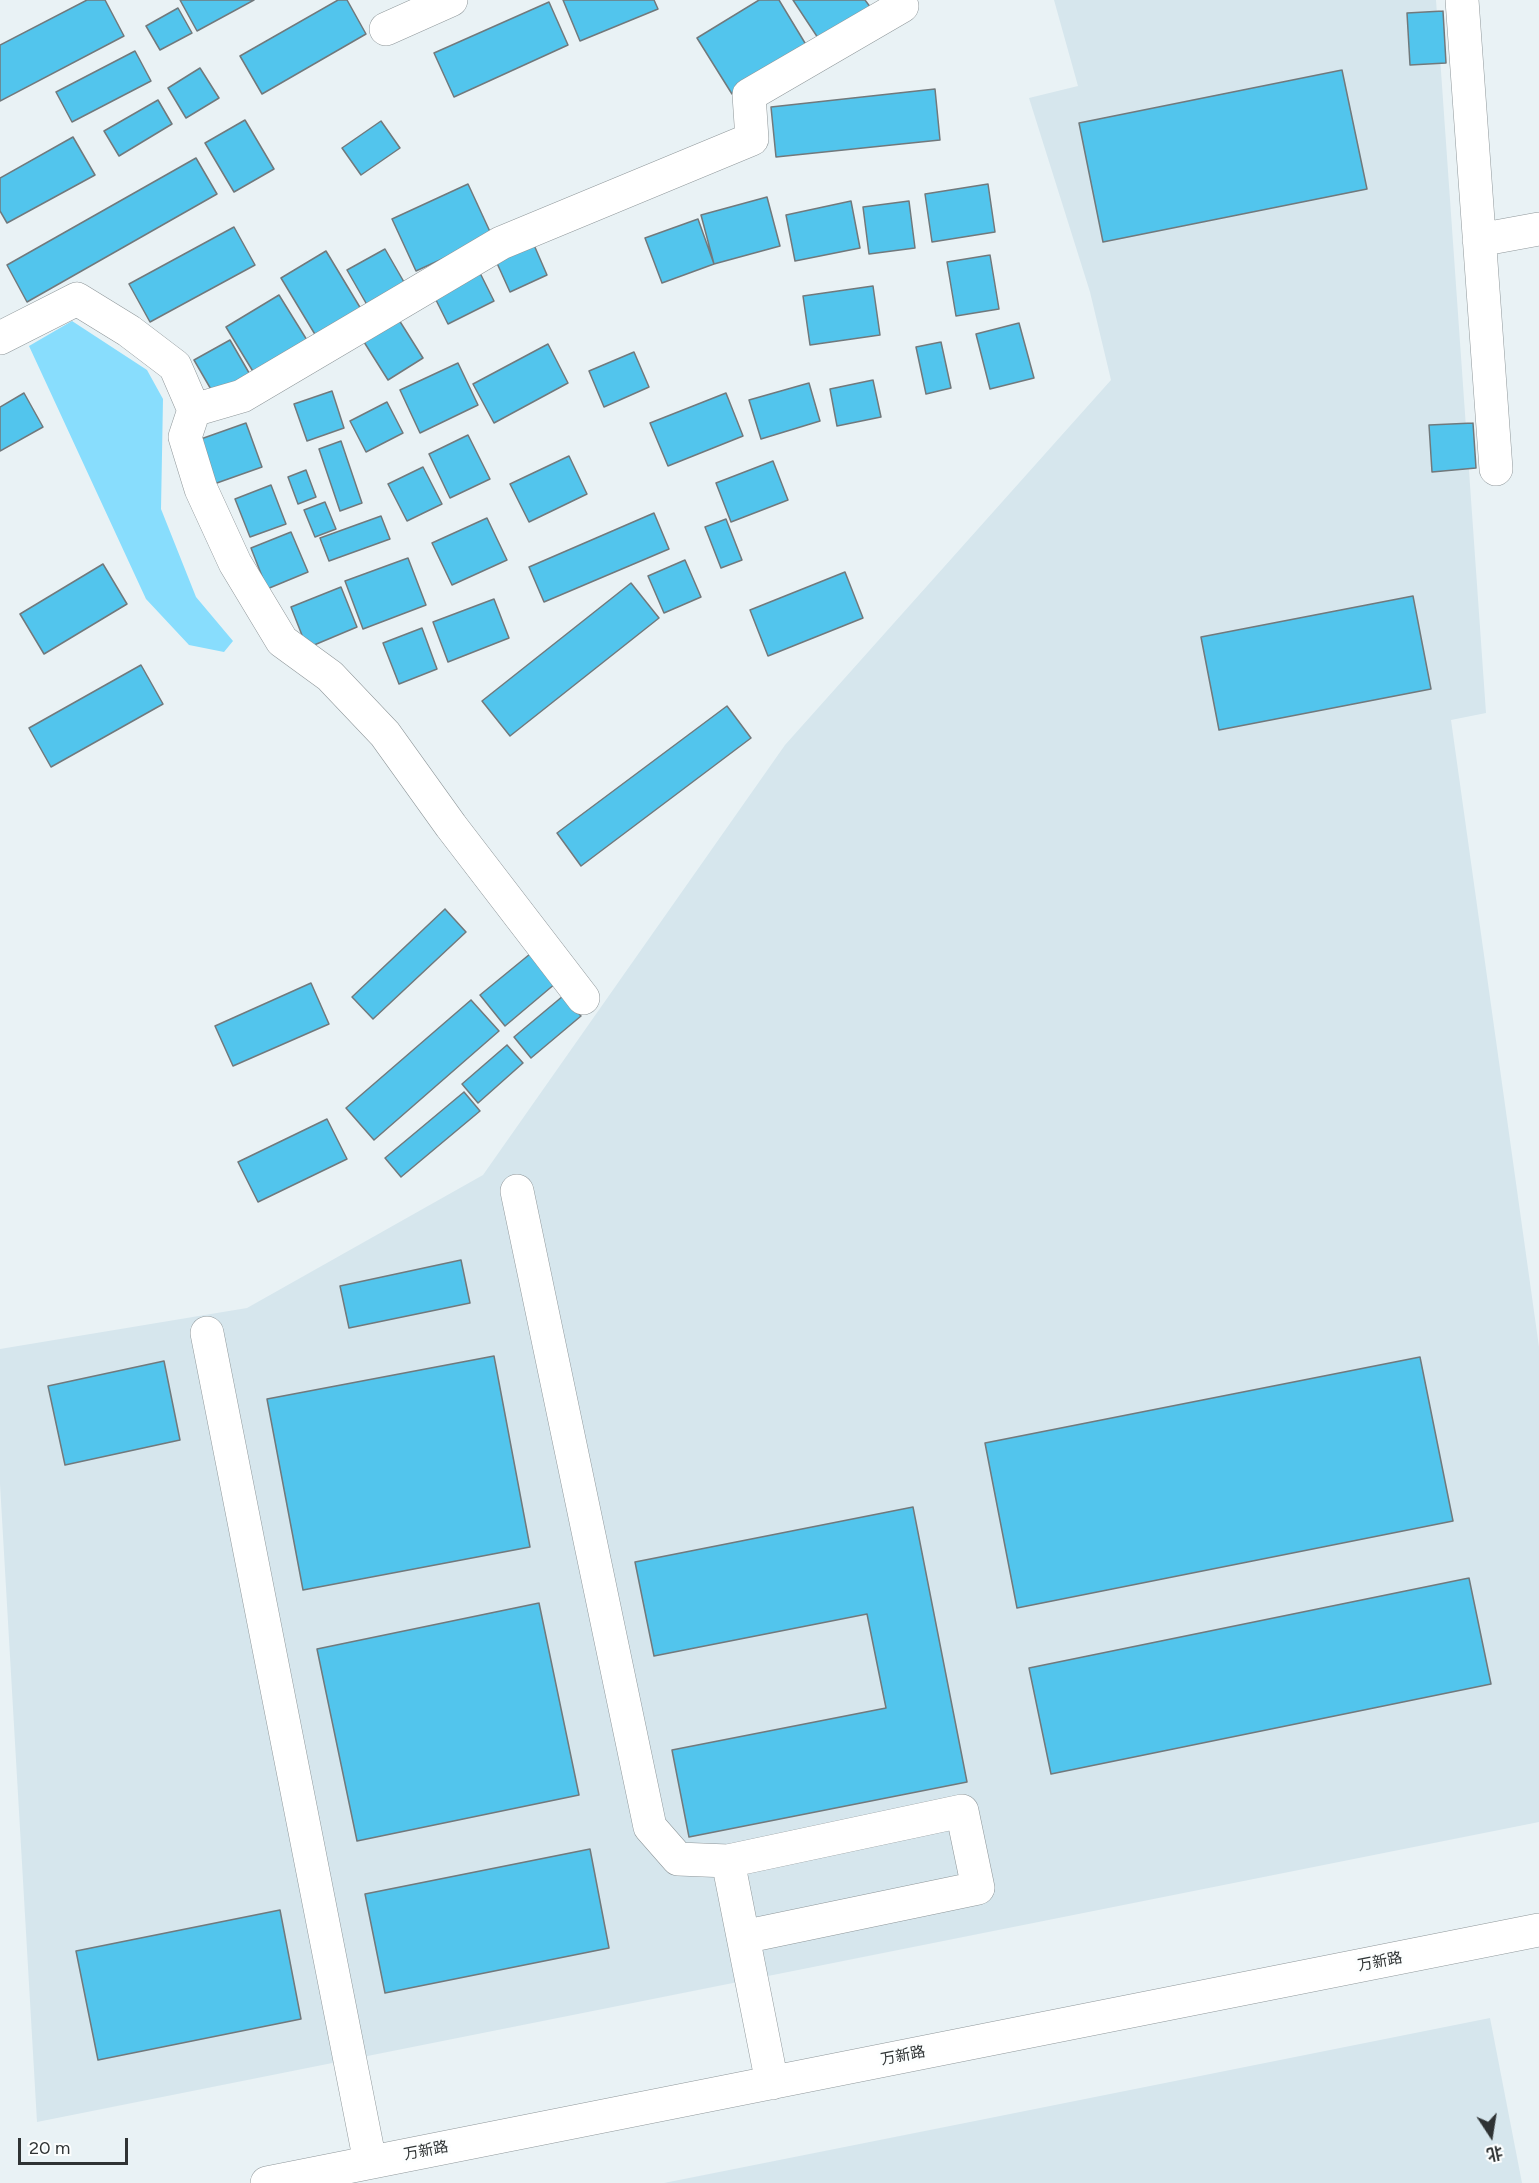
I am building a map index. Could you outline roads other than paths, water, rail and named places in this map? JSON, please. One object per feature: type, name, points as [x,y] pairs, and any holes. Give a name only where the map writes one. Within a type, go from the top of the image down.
[{"type":"street","points":[[386,29],[451,0]]},
{"type":"street","points":[[194,410],[242,396],[501,243],[752,139],[749,95],[902,6],[899,0]]},
{"type":"street","points":[[1462,0],[1496,468]]},
{"type":"street","points":[[1479,240],[1539,229]]},
{"type":"street","points":[[0,338],[77,299],[129,331],[175,366],[194,410],[185,437],[201,489],[235,563],[282,641],[330,676],[385,734],[451,826],[583,998]]},
{"type":"street","points":[[517,1191],[650,1827],[678,1859],[728,1861],[962,1811],[978,1888],[743,1937]]},
{"type":"street","points":[[207,1333],[370,2162]]},
{"type":"street","points":[[728,1861],[772,2083]]},
{"type":"street","name":"万新路","points":[[267,2183],[1539,1930]]},
{"type":"water","points":[[72,321],[147,370],[163,399],[161,509],[196,597],[233,641],[224,652],[189,645],[146,599],[29,346]]}]
